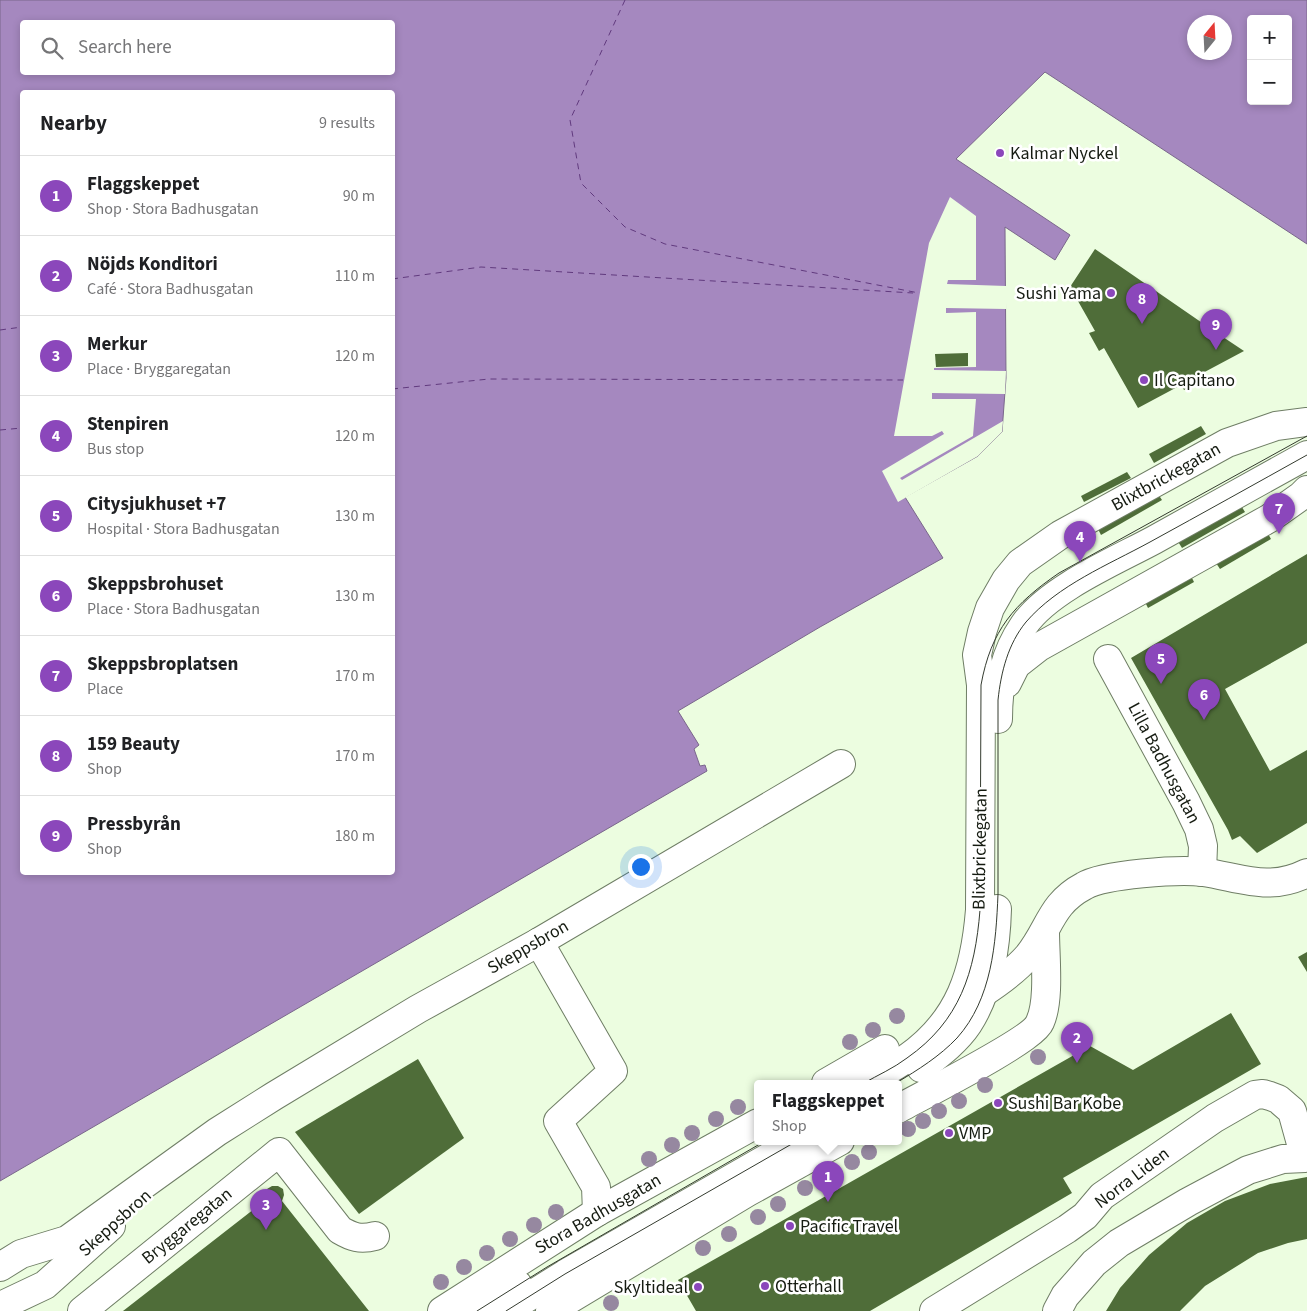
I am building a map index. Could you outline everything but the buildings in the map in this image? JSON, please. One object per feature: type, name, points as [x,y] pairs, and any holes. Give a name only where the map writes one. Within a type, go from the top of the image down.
[{"type":"street","name":"Blixtbrickegatan","points":[[955,1008],[969,976],[980,910],[989,692],[977,655],[990,608],[1006,580],[1020,563],[1060,535],[1227,443],[1276,426],[1307,422]]},
{"type":"street","name":"Blixtbrickegatan","points":[[901,1080],[944,1050],[968,1024],[982,994],[992,963],[997,924],[989,692],[985,663],[1000,629],[1015,609],[1034,591],[1059,573],[1307,436]]},
{"type":"street","name":"Blixtbrickegatan","points":[[989,692],[1001,677],[1006,658],[1025,624],[1042,605],[1080,580],[1307,455]]},
{"type":"street","name":"Blixtbrickegatan","points":[[989,692],[1016,665],[1039,647],[1270,518],[1307,490]]},
{"type":"street","name":"Lilla Badhusgatan","points":[[1108,659],[1199,829],[1203,846],[1202,872]]},
{"type":"street","name":"Skeppsbron","points":[[0,1267],[21,1254],[66,1240],[217,1132],[418,1009],[539,942],[840,764]]},
{"type":"street","points":[[831,1080],[982,994],[1003,979],[1028,956],[1045,931],[1050,917],[1064,899],[1085,885],[1107,879],[1165,871],[1202,872],[1269,884],[1307,873]]},
{"type":"street","points":[[902,1107],[1036,1030],[1040,1022],[1046,990],[1045,931]]},
{"type":"street","points":[[539,942],[613,1071],[558,1121],[596,1187],[597,1212]]},
{"type":"street","points":[[869,1080],[907,1058],[930,1038],[955,1008]]},
{"type":"street","name":"Norra Liden","points":[[934,1311],[1067,1229],[1085,1216],[1102,1196],[1215,1118],[1255,1095],[1263,1094],[1278,1099],[1292,1111],[1306,1158],[1283,1159],[1248,1170],[1119,1242],[1094,1263],[1065,1296],[1057,1311]]},
{"type":"street","name":"Stora Badhusgatan","points":[[442,1311],[597,1212],[754,1125]]},
{"type":"street","name":"Skeppsbron","points":[[6,1303],[45,1285],[217,1132]]},
{"type":"street","points":[[478,1311],[555,1263],[758,1145]]},
{"type":"street","points":[[506,1311],[565,1274],[790,1145]]},
{"type":"street","points":[[550,1311],[748,1192],[833,1145]]},
{"type":"street","name":"Bryggaregatan","points":[[82,1311],[280,1152],[340,1230],[353,1238],[364,1239],[374,1236]]},
{"type":"shaded area","points":[[0,0],[1307,0],[1307,244],[1045,72],[956,159],[1070,235],[1055,260],[1005,227],[1006,378],[1002,432],[978,456],[905,497],[943,558],[820,627],[678,711],[699,745],[694,749],[700,766],[705,765],[707,771],[0,1181]]},
{"type":"pier","points":[[950,197],[976,216],[976,280],[948,280],[947,284],[1006,286],[1006,309],[946,308],[946,313],[976,312],[976,367],[934,368],[934,370],[1006,371],[1005,394],[932,393],[932,399],[976,399],[973,436],[900,478],[902,480],[1003,421],[1002,432],[978,456],[898,502],[882,471],[944,434],[942,431],[932,436],[894,436],[929,243]]},
{"type":"ferry route","points":[[625,0],[570,120],[581,183],[625,227],[665,244],[919,293]]},
{"type":"ferry route","points":[[395,279],[481,267],[913,293]]},
{"type":"ferry route","points":[[0,330],[20,327]]},
{"type":"ferry route","points":[[395,389],[489,379],[903,380]]},
{"type":"ferry route","points":[[0,430],[20,428]]},
{"type":"tram line","points":[[870,1080],[897,1065],[925,1044],[952,1011],[962,993],[969,974],[978,933],[980,910],[981,685],[991,649],[1007,620],[1029,596],[1059,573],[1307,436]]},
{"type":"tram line","points":[[901,1080],[943,1051],[957,1038],[969,1023],[978,1006],[990,970],[996,932],[998,894],[998,700],[1006,659],[1014,640],[1026,622],[1068,586],[1307,455]]},
{"type":"tram line","points":[[477,1311],[547,1267],[758,1145]]},
{"type":"tram line","points":[[506,1311],[565,1274],[790,1145]]},
{"type":"place","name":"Kalmar Nyckel","points":[[1000,153]]},
{"type":"place","name":"Sushi Yama","points":[[1111,293]]},
{"type":"place","name":"159 Beauty","points":[[1142,324]]},
{"type":"place","name":"Pressbyrån","points":[[1216,350]]},
{"type":"place","name":"Il Capitano","points":[[1144,380]]},
{"type":"place","name":"Skeppsbroplatsen","points":[[1279,534]]},
{"type":"place","name":"Stenpiren","points":[[1080,562]]},
{"type":"place","name":"Citysjukhuset +7","points":[[1161,684]]},
{"type":"place","name":"Skeppsbrohuset","points":[[1204,720]]},
{"type":"place","name":"Nöjds Konditori","points":[[1077,1063]]},
{"type":"place","name":"Sushi Bar Kobe","points":[[998,1103]]},
{"type":"place","name":"VMP","points":[[949,1133]]},
{"type":"place","name":"Flaggskeppet","points":[[828,1202]]},
{"type":"place","name":"Pacific Travel","points":[[790,1226]]},
{"type":"place","name":"Merkur","points":[[266,1230]]},
{"type":"place","name":"Otterhall","points":[[765,1286]]},
{"type":"place","name":"Skyltideal","points":[[698,1287]]}]
